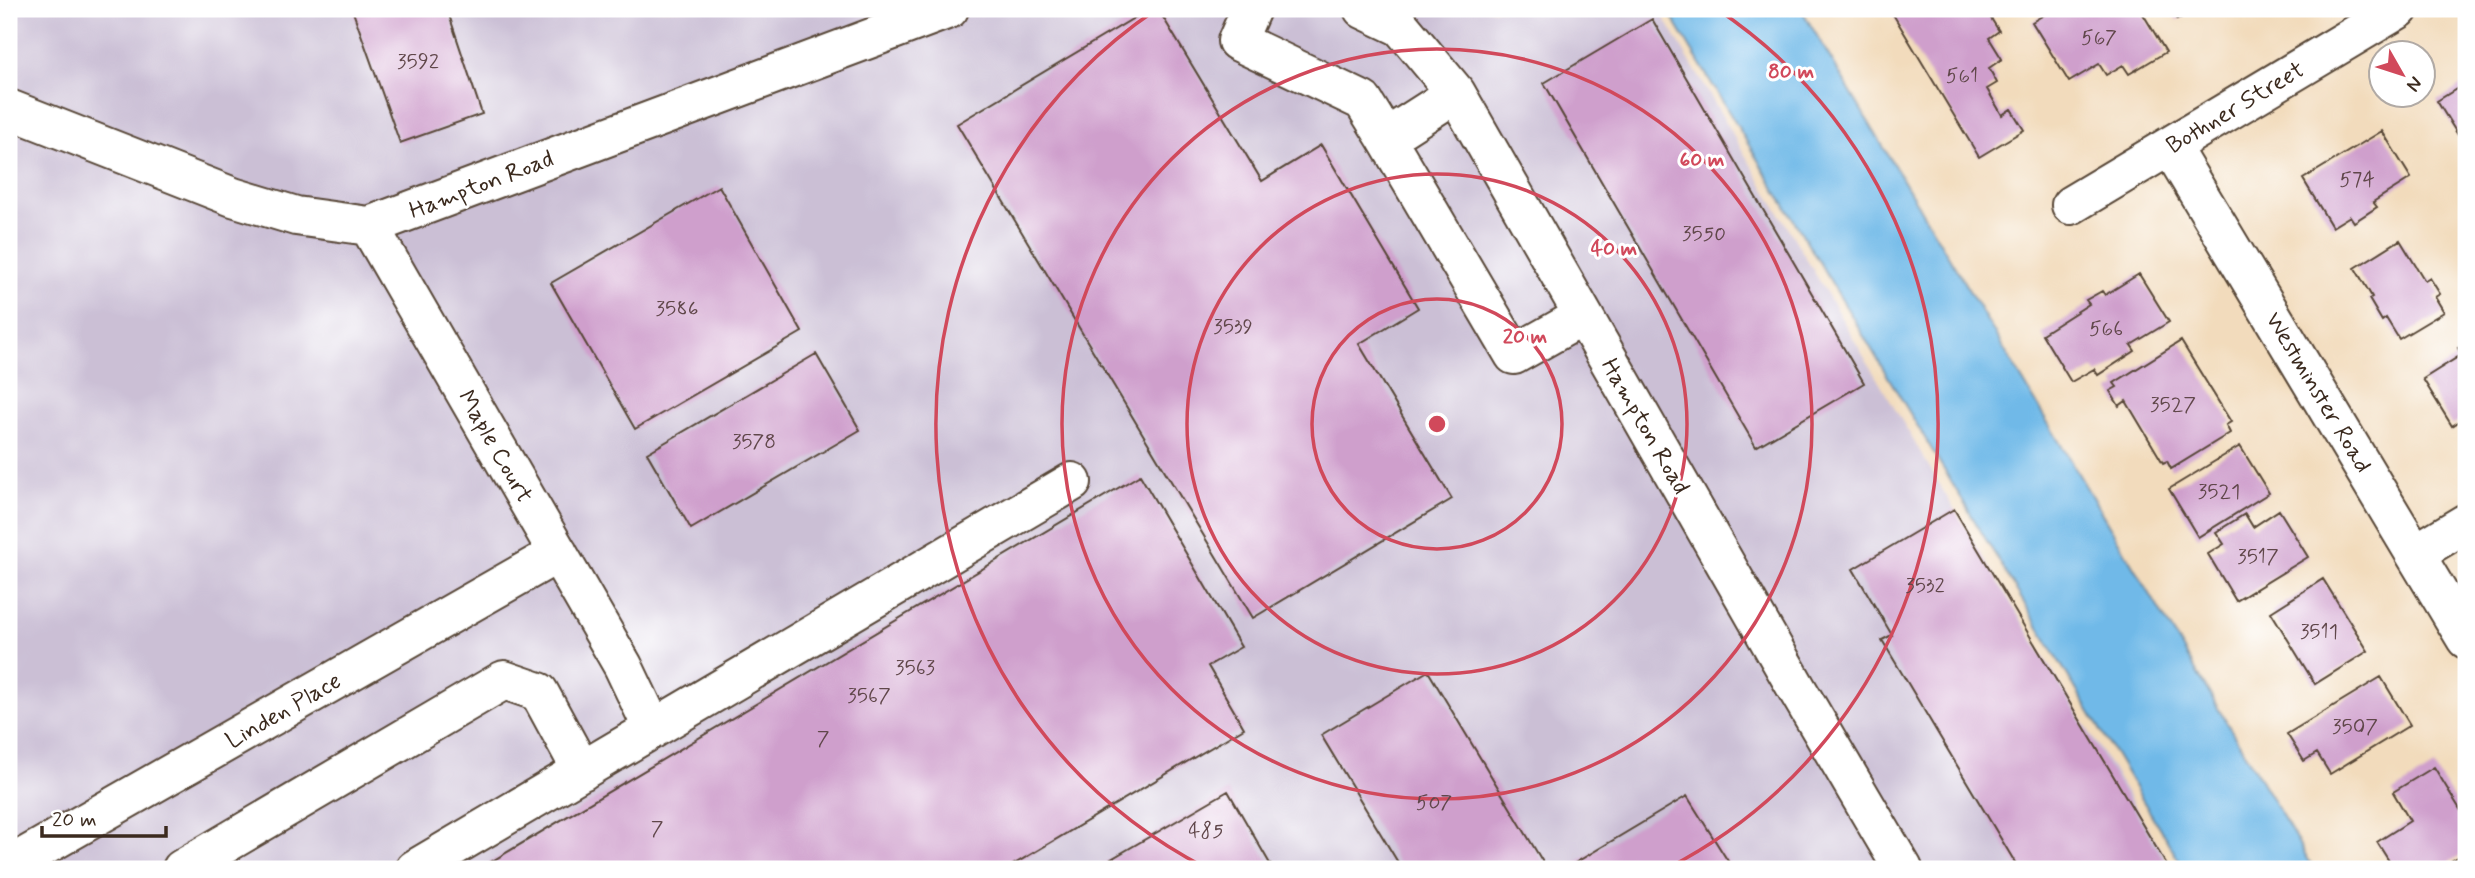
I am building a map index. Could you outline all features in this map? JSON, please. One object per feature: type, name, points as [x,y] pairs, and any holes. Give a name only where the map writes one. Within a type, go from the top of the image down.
[{"type":"street","name":"Hampton Road","points":[[9,109],[233,197],[296,216],[369,226],[949,9]]},
{"type":"street","points":[[1251,9],[1237,41],[1363,101],[1514,355],[1583,316]]},
{"type":"street","name":"Hampton Road","points":[[1363,9],[1401,27],[1455,93],[1895,866]]},
{"type":"street","name":"Bothner Street","points":[[2071,205],[2399,9]]},
{"type":"street","points":[[1386,138],[1455,93]]},
{"type":"street","name":"Westminster Road","points":[[2171,146],[2466,639]]},
{"type":"street","name":"Maple Court","points":[[369,226],[623,666],[653,729]]},
{"type":"street","points":[[415,869],[1072,482]]},
{"type":"street","points":[[2416,553],[2466,523]]},
{"type":"street","name":"Linden Place","points":[[9,866],[558,553]]},
{"type":"street","points":[[181,869],[504,680],[539,692],[582,771]]},
{"type":"shaded area","points":[[9,9],[1659,9],[1954,509],[2173,869],[9,869]]},
{"type":"water","points":[[1667,9],[1801,9],[2314,869],[2184,869]]},
{"type":"building","points":[[352,9],[447,9],[482,114],[400,143]]},
{"type":"building","points":[[1149,9],[1158,9],[1262,181],[1321,145],[1418,308],[1359,344],[1452,499],[1253,618],[957,124]]},
{"type":"building","points":[[1985,9],[1999,31],[1989,38],[2002,59],[1989,68],[1997,83],[1987,89],[2002,115],[2011,109],[2024,130],[1979,157],[1891,11]]},
{"type":"building","points":[[2054,9],[2140,9],[2166,52],[2129,74],[2123,65],[2106,75],[2099,64],[2069,82],[2032,22]]},
{"type":"building","points":[[2170,9],[2195,9],[2177,20]]},
{"type":"building","points":[[1652,19],[1864,383],[1756,447],[1544,83]]},
{"type":"building","points":[[2466,83],[2466,148],[2437,101]]},
{"type":"building","points":[[2382,131],[2411,178],[2373,202],[2377,207],[2354,222],[2350,216],[2332,227],[2303,179]]},
{"type":"building","points":[[719,186],[802,332],[635,429],[551,283]]},
{"type":"building","points":[[2400,240],[2425,281],[2430,278],[2440,294],[2435,297],[2444,312],[2399,339],[2386,318],[2382,321],[2355,268]]},
{"type":"building","points":[[2139,274],[2169,322],[2131,345],[2135,351],[2098,375],[2094,369],[2071,382],[2042,334],[2089,304],[2086,300],[2102,291],[2105,295]]},
{"type":"building","points":[[2181,341],[2231,422],[2226,425],[2230,433],[2171,469],[2167,461],[2163,463],[2126,401],[2119,406],[2110,391],[2117,387],[2114,383]]},
{"type":"building","points":[[2466,343],[2466,417],[2452,426],[2423,379],[2461,355],[2458,348]]},
{"type":"building","points":[[816,354],[860,430],[691,529],[647,453]]},
{"type":"building","points":[[2240,446],[2269,493],[2198,537],[2169,489]]},
{"type":"building","points":[[1140,475],[1241,647],[1208,666],[1244,728],[1006,869],[479,869]]},
{"type":"building","points":[[1954,509],[2169,869],[2019,869],[1882,640],[1892,635],[1853,569]]},
{"type":"building","points":[[2279,510],[2308,557],[2236,601],[2208,554],[2224,544],[2216,532],[2245,514],[2253,527]]},
{"type":"building","points":[[2323,579],[2368,651],[2315,684],[2271,612]]},
{"type":"building","points":[[1428,671],[1547,869],[1402,869],[1321,735]]},
{"type":"building","points":[[2381,677],[2410,725],[2330,774],[2317,753],[2304,761],[2287,734]]},
{"type":"building","points":[[2434,767],[2466,819],[2466,852],[2438,869],[2394,869],[2377,842],[2410,821],[2393,792]]},
{"type":"building","points":[[1228,791],[1273,869],[1094,869]]},
{"type":"building","points":[[1687,796],[1731,866],[1726,869],[1565,869]]}]
